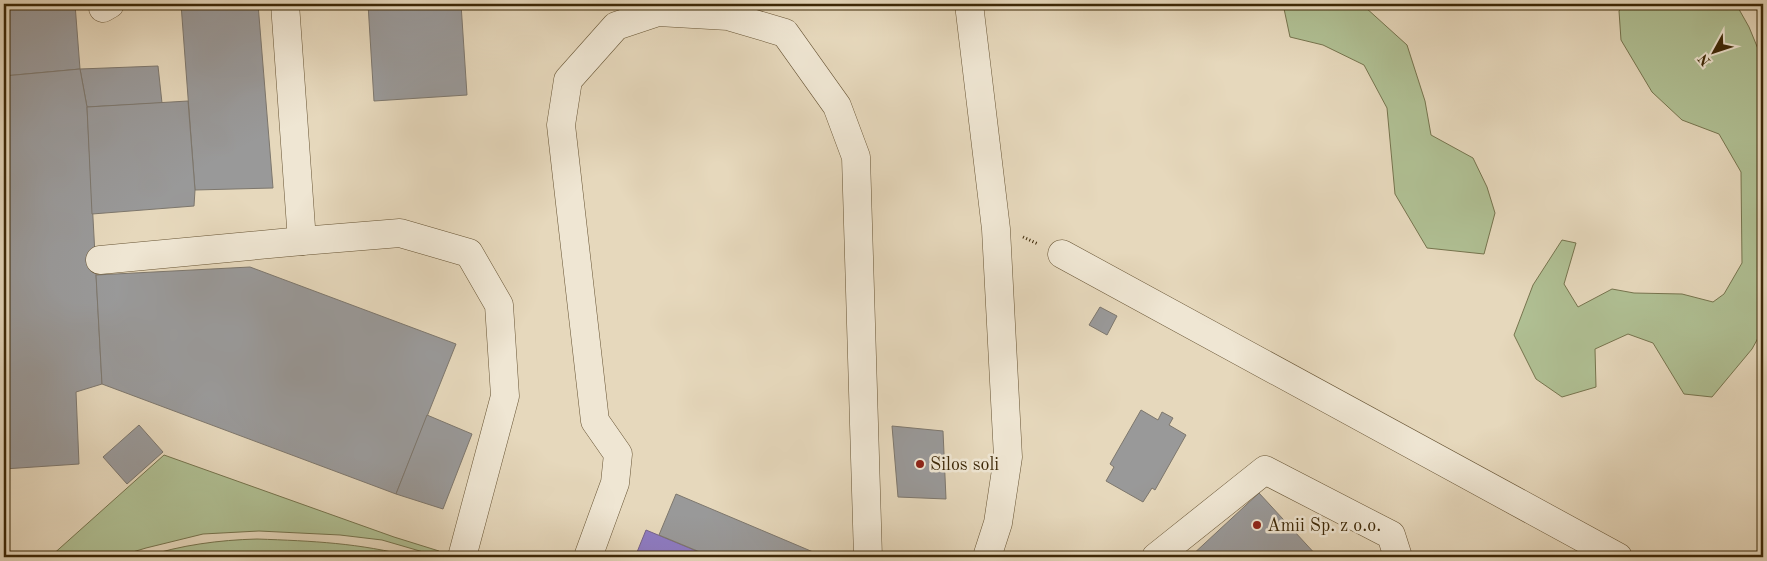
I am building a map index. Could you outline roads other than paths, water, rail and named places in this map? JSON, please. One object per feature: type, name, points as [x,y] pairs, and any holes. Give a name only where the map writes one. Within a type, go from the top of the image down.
[{"type":"lane","points":[[286,4],[302,241]]},
{"type":"lane","points":[[969,4],[996,228],[1008,457],[998,523],[987,557]]},
{"type":"lane","points":[[588,557],[614,483],[618,454],[595,421],[561,125],[568,80],[616,26],[658,12],[728,16],[785,34],[837,106],[856,157],[868,557]]},
{"type":"lane","points":[[100,260],[400,233],[469,253],[499,305],[505,396],[462,557]]},
{"type":"lane","points":[[1062,254],[1618,557]]},
{"type":"lane","points":[[1156,557],[1265,470],[1391,535],[1398,557]]},
{"type":"place","name":"Silos soli","points":[[920,464]]},
{"type":"place","name":"Amii Sp. z o.o.","points":[[1257,525]]}]
